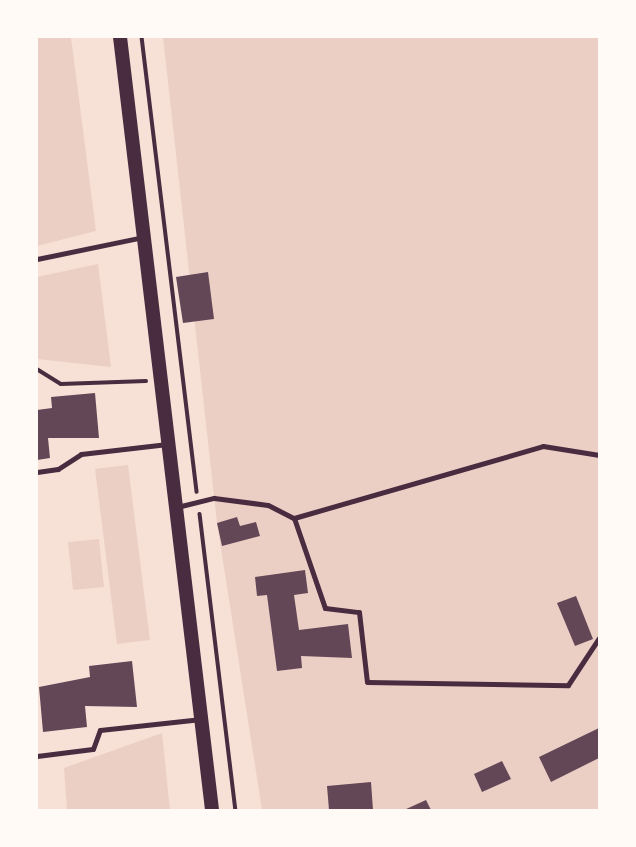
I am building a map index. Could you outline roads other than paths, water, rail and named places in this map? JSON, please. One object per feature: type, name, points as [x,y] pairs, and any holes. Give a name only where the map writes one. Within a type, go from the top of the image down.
[{"type":"main road","points":[[120,37],[212,810]]},
{"type":"lane","points":[[37,260],[144,236]]},
{"type":"lane","points":[[37,472],[58,469],[81,454],[170,444]]},
{"type":"lane","points":[[177,507],[198,502],[268,505],[294,518],[542,446],[599,455]]},
{"type":"lane","points":[[294,518],[325,608],[359,612],[367,682],[568,685],[599,638]]},
{"type":"lane","points":[[37,756],[93,749],[100,730],[202,719]]}]
